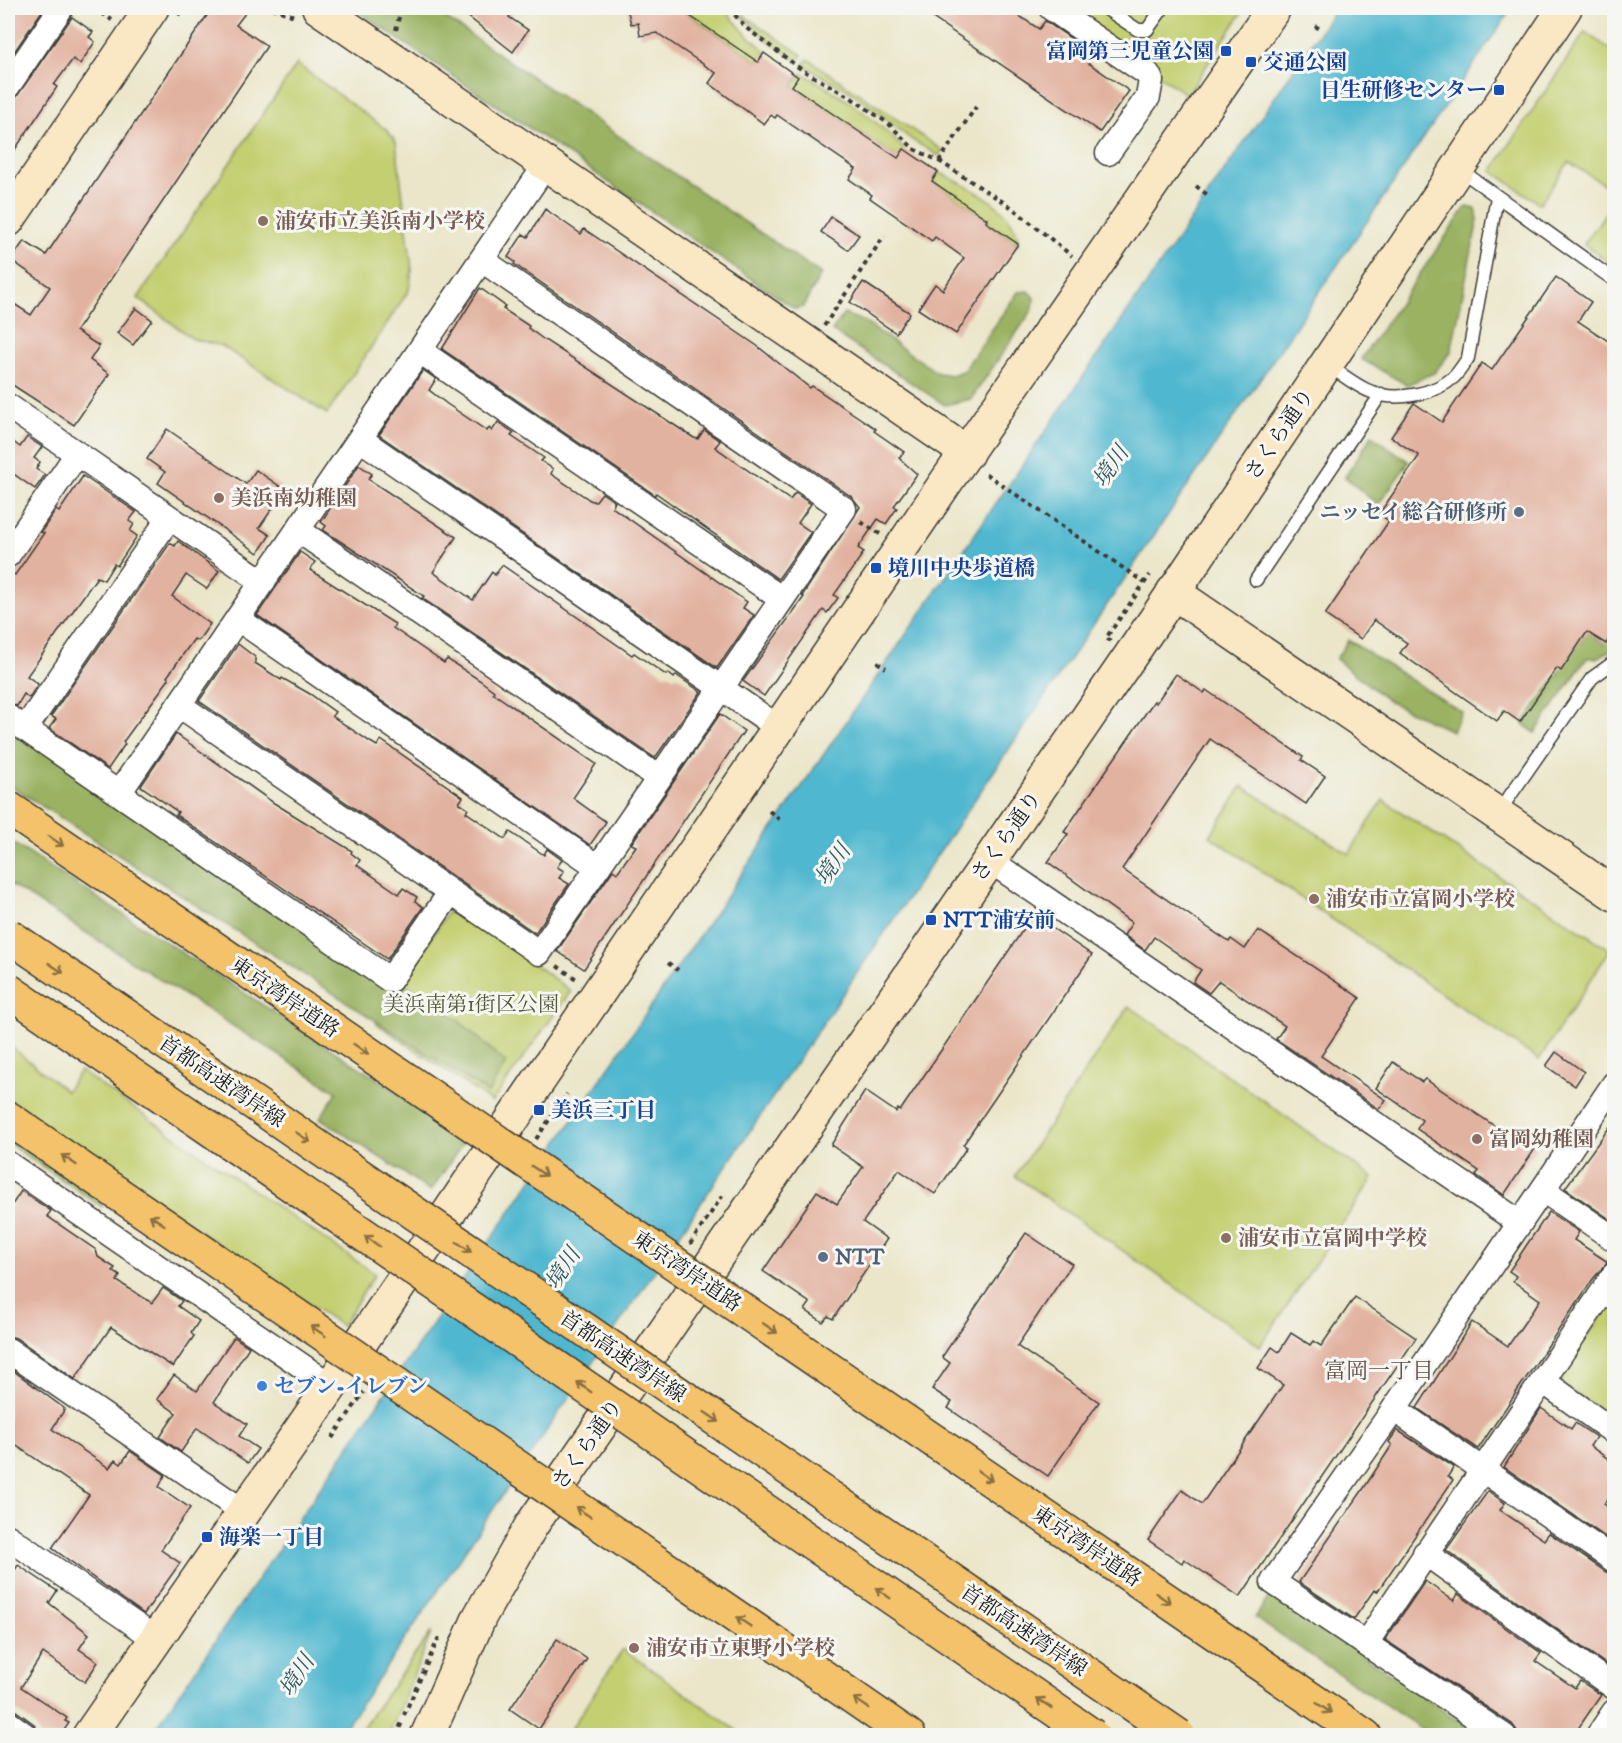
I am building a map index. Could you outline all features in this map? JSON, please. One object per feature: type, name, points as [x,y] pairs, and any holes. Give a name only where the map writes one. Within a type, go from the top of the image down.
[{"type":"highway","name":"東京湾岸道路","points":[[8,808],[1365,1736]]},
{"type":"highway","name":"首都高速湾岸線","points":[[8,935],[1179,1736]]},
{"type":"highway","points":[[8,990],[1093,1736]]},
{"type":"highway","points":[[8,1118],[909,1736]]},
{"type":"street","points":[[9,81],[61,8]]},
{"type":"street","points":[[10,210],[152,8]]},
{"type":"street","points":[[1051,8],[1148,74],[1151,80],[1148,97],[1108,153]]},
{"type":"street","points":[[89,1736],[331,1386],[779,728],[977,464],[1274,8]]},
{"type":"street","name":"さくら通り","points":[[427,1736],[480,1616],[531,1526],[989,860],[1156,583],[1326,364],[1565,8]]},
{"type":"street","points":[[307,12],[547,163],[977,464]]},
{"type":"street","points":[[119,793],[547,163]]},
{"type":"street","points":[[179,705],[539,953],[844,509],[482,260]]},
{"type":"street","points":[[420,351],[782,599]]},
{"type":"street","points":[[8,406],[263,582]]},
{"type":"street","points":[[360,439],[779,728]]},
{"type":"street","points":[[8,555],[77,454]]},
{"type":"street","points":[[170,518],[16,723],[390,980],[450,892]]},
{"type":"street","points":[[298,530],[659,778]]},
{"type":"street","points":[[1156,583],[1614,894]]},
{"type":"street","points":[[238,619],[598,867]]},
{"type":"street","points":[[989,860],[1520,1223]]},
{"type":"street","points":[[1503,1736],[1366,1642],[1273,1582],[1394,1409],[1614,1084]]},
{"type":"street","points":[[8,1164],[331,1386]]},
{"type":"street","points":[[1543,1190],[1614,1239]]},
{"type":"street","points":[[1366,1642],[1614,1275]]},
{"type":"street","points":[[8,1350],[244,1512]]},
{"type":"street","points":[[1543,1381],[1614,1432]]},
{"type":"street","points":[[1394,1409],[1614,1560]]},
{"type":"street","points":[[8,1538],[156,1639]]},
{"type":"street","points":[[1425,1553],[1614,1687]]},
{"type":"street","points":[[1598,1736],[1614,1712]]},
{"type":"street","points":[[8,1723],[26,1736]]},
{"type":"lane","points":[[1106,8],[1138,30],[1147,30],[1163,8]]},
{"type":"lane","points":[[1458,169],[1614,280]]},
{"type":"lane","points":[[1326,364],[1373,393],[1381,394],[1409,395],[1437,388],[1454,376],[1468,358],[1497,197]]},
{"type":"lane","points":[[1256,580],[1381,394]]},
{"type":"lane","points":[[1497,814],[1592,678],[1614,662]]},
{"type":"path","points":[[94,8],[118,24]]},
{"type":"path","points":[[272,8],[307,12]]},
{"type":"path","points":[[729,8],[745,27],[802,70],[850,97],[889,124],[914,149],[939,161],[1011,207],[1077,260]]},
{"type":"path","points":[[1315,26],[1322,30]]},
{"type":"path","points":[[939,161],[976,107]]},
{"type":"path","points":[[1196,186],[1209,196]]},
{"type":"path","points":[[824,332],[824,324],[884,236]]},
{"type":"path","points":[[977,464],[994,480],[1136,577],[1156,583],[1110,632]]},
{"type":"path","points":[[844,509],[888,540]]},
{"type":"path","points":[[877,662],[886,668]]},
{"type":"path","points":[[769,811],[782,820]]},
{"type":"path","points":[[539,953],[584,985]]},
{"type":"path","points":[[668,963],[678,970]]},
{"type":"path","points":[[534,1142],[567,1094]]},
{"type":"path","points":[[688,1247],[723,1195]]},
{"type":"path","points":[[332,1438],[366,1388]]},
{"type":"green space","points":[[353,8],[431,8],[821,274],[803,307],[795,309]]},
{"type":"green space","points":[[673,8],[723,8],[746,34],[766,51],[758,62],[681,9],[674,11]]},
{"type":"green space","points":[[733,8],[741,8],[746,17],[802,55],[797,61],[769,41]]},
{"type":"green space","points":[[1062,8],[1245,8],[1187,95]]},
{"type":"green space","points":[[1585,32],[1614,52],[1614,191],[1569,162],[1540,204],[1492,171]]},
{"type":"green space","points":[[808,59],[942,150],[939,156],[912,140],[854,94],[803,65]]},
{"type":"green space","points":[[297,64],[388,131],[396,142],[412,270],[409,290],[327,414],[222,346],[193,339],[138,298]]},
{"type":"green space","points":[[802,73],[830,89],[880,126],[904,149],[898,158],[792,86]]},
{"type":"green space","points":[[938,172],[989,199],[1009,219],[1016,231],[1018,244],[988,223],[987,219],[932,181]]},
{"type":"green space","points":[[1614,201],[1614,266],[1584,244]]},
{"type":"green space","points":[[1466,207],[1476,209],[1478,219],[1451,352],[1434,373],[1407,385],[1361,359]]},
{"type":"green space","points":[[1029,291],[1034,298],[1033,309],[971,399],[945,405],[832,331],[844,314],[863,321],[938,373],[952,375],[964,370],[1018,292]]},
{"type":"green space","points":[[1372,435],[1409,462],[1378,505],[1345,477]]},
{"type":"green space","points":[[1614,631],[1614,649],[1596,658],[1587,658],[1535,733],[1523,724],[1587,632],[1605,644]]},
{"type":"green space","points":[[1348,640],[1462,712],[1452,731],[1390,702],[1336,659]]},
{"type":"green space","points":[[8,718],[457,1019],[506,1063],[488,1093],[8,784]]},
{"type":"green space","points":[[1242,786],[1349,854],[1383,800],[1610,950],[1539,1060],[1210,836]]},
{"type":"green space","points":[[8,840],[467,1137],[431,1191],[320,1118],[337,1092],[8,883]]},
{"type":"green space","name":"美浜南第1街区公園","points":[[461,911],[571,991],[492,1102],[376,1023],[447,913]]},
{"type":"green space","points":[[1129,1006],[1373,1178],[1260,1346],[1015,1176]]},
{"type":"green space","points":[[8,1044],[66,1091],[80,1071],[375,1274],[342,1326],[8,1103]]},
{"type":"green space","points":[[8,1136],[106,1202],[102,1207],[8,1143]]},
{"type":"green space","points":[[1614,1297],[1614,1419],[1562,1385],[1560,1375]]},
{"type":"green space","points":[[1272,1592],[1479,1735],[1431,1735],[1255,1618]]},
{"type":"green space","points":[[432,1631],[389,1735],[357,1735]]},
{"type":"green space","points":[[623,1649],[743,1735],[567,1735]]},
{"type":"water","name":"境川","points":[[1336,8],[1512,8],[340,1735],[150,1736]]},
{"type":"building","points":[[8,8],[44,8],[8,61]]},
{"type":"building","points":[[212,8],[249,8],[236,25],[267,46],[76,331],[99,346],[90,360],[109,374],[74,425],[8,382],[8,300],[31,315],[50,287],[11,260],[24,241],[46,255]]},
{"type":"building","points":[[457,8],[515,8],[509,17],[528,30],[513,52]]},
{"type":"building","points":[[627,8],[678,8],[758,62],[764,53],[798,77],[792,86],[898,158],[904,149],[938,172],[932,181],[987,219],[986,222],[1018,244],[956,334],[918,309],[935,284],[943,290],[964,258],[935,237],[932,241],[870,198],[872,195],[849,179],[856,169],[777,115],[775,118],[771,115],[764,124],[709,83],[716,73],[657,33],[640,36],[638,23],[631,24]]},
{"type":"building","points":[[918,8],[1007,8],[1039,29],[1045,21],[1079,44],[1074,53],[1129,91],[1100,132]]},
{"type":"building","points":[[72,17],[93,32],[89,37],[95,42],[80,64],[73,59],[54,85],[57,87],[8,160],[8,109]]},
{"type":"building","points":[[545,209],[581,234],[584,229],[756,345],[810,388],[812,386],[876,429],[874,431],[904,452],[899,458],[917,474],[894,506],[897,508],[886,524],[878,519],[858,548],[864,552],[834,595],[838,598],[827,613],[823,610],[764,696],[743,681],[804,597],[802,596],[860,507],[852,497],[514,264],[515,262],[508,257],[523,234],[528,237]]},
{"type":"building","points":[[831,217],[859,235],[848,250],[821,232]]},
{"type":"building","points":[[1556,277],[1591,302],[1578,321],[1614,345],[1614,631],[1606,644],[1587,632],[1561,671],[1557,668],[1520,722],[1504,711],[1497,721],[1400,653],[1407,643],[1374,620],[1361,639],[1325,615],[1389,521],[1379,514],[1419,456],[1391,437],[1414,403],[1442,422],[1482,363],[1492,370]]},
{"type":"building","points":[[863,282],[910,313],[896,333],[850,302]]},
{"type":"building","points":[[480,288],[505,306],[503,309],[529,326],[528,328],[543,339],[694,438],[698,439],[704,430],[720,441],[715,447],[790,500],[795,493],[811,504],[798,523],[811,532],[778,579],[656,493],[655,495],[442,349]]},
{"type":"building","points":[[136,308],[152,320],[133,345],[117,333]]},
{"type":"building","points":[[423,370],[436,379],[429,390],[447,404],[487,431],[489,428],[492,431],[498,422],[514,433],[511,436],[544,458],[541,461],[553,469],[551,474],[595,502],[602,493],[615,502],[612,507],[747,602],[743,608],[754,615],[717,668],[379,435]]},
{"type":"building","points":[[167,429],[246,484],[256,470],[285,490],[259,528],[270,535],[258,553],[158,483],[165,472],[147,459]]},
{"type":"building","points":[[27,437],[42,447],[34,458],[40,462],[36,469],[45,475],[35,489],[8,470],[8,438],[20,447]]},
{"type":"building","points":[[359,465],[372,474],[368,479],[456,537],[433,572],[473,600],[492,572],[495,575],[502,565],[632,655],[634,653],[666,675],[668,673],[674,678],[676,675],[701,692],[655,758],[422,598],[424,596],[323,530],[326,526],[321,522]]},
{"type":"building","points":[[83,476],[136,512],[129,521],[134,524],[130,531],[137,536],[117,566],[114,564],[104,580],[97,577],[27,676],[38,684],[29,698],[24,694],[17,706],[8,703],[8,570],[15,575],[44,533],[41,532],[56,510],[59,512]]},
{"type":"building","points":[[178,541],[219,571],[207,589],[186,575],[172,596],[210,624],[198,641],[194,639],[167,677],[169,679],[123,742],[125,744],[108,769],[49,728],[56,719],[51,716],[170,543],[175,546]]},
{"type":"building","points":[[300,552],[315,562],[310,570],[395,624],[393,628],[444,663],[447,659],[481,681],[494,691],[493,693],[596,764],[573,798],[606,822],[590,845],[257,615]]},
{"type":"building","points":[[238,644],[255,657],[255,663],[281,680],[282,678],[310,694],[335,712],[332,716],[377,746],[381,740],[463,797],[459,803],[468,809],[466,812],[505,839],[510,832],[544,855],[547,849],[562,860],[557,867],[564,871],[559,878],[569,884],[535,933],[199,701]]},
{"type":"building","points":[[1176,674],[1204,693],[1206,690],[1303,757],[1301,760],[1325,776],[1306,804],[1210,739],[1122,869],[1229,942],[1231,939],[1245,949],[1258,930],[1360,998],[1321,1056],[1386,1100],[1379,1109],[1276,1039],[1285,1026],[1219,981],[1209,993],[1193,982],[1201,970],[1154,937],[1145,950],[1124,935],[1132,923],[1048,862],[1068,834],[1064,832],[1154,701],[1156,703]]},
{"type":"building","points":[[720,714],[744,731],[584,969],[557,951],[613,870],[617,873],[636,846],[631,844]]},
{"type":"building","points":[[176,734],[274,803],[352,851],[351,853],[360,860],[357,865],[399,894],[403,888],[417,897],[415,901],[423,907],[387,959],[176,815],[178,812],[141,786]]},
{"type":"building","points":[[1033,915],[1092,955],[963,1145],[967,1147],[935,1194],[899,1170],[863,1222],[887,1239],[833,1319],[828,1316],[823,1322],[805,1310],[810,1303],[763,1271],[817,1191],[837,1204],[863,1167],[831,1145],[865,1091],[896,1112],[898,1109],[900,1111]]},
{"type":"building","points":[[1556,1052],[1584,1072],[1575,1086],[1546,1066]]},
{"type":"building","points":[[1393,1062],[1422,1082],[1425,1079],[1505,1133],[1509,1127],[1537,1146],[1504,1195],[1476,1175],[1479,1171],[1417,1129],[1422,1120],[1376,1088]]},
{"type":"building","points":[[1614,1121],[1614,1222],[1565,1188]]},
{"type":"building","points":[[21,1191],[51,1211],[47,1216],[96,1250],[98,1257],[115,1268],[113,1271],[120,1276],[117,1281],[152,1303],[163,1288],[182,1301],[178,1306],[199,1321],[191,1333],[194,1336],[173,1367],[111,1327],[75,1379],[16,1338],[8,1336],[8,1211]]},
{"type":"building","points":[[1549,1212],[1579,1232],[1574,1240],[1608,1262],[1593,1279],[1478,1449],[1417,1408],[1472,1322],[1508,1346],[1540,1300],[1513,1281],[1516,1276],[1509,1271]]},
{"type":"building","points":[[1026,1233],[1072,1264],[1017,1346],[1099,1402],[1048,1476],[948,1408],[952,1402],[932,1389],[950,1363],[942,1357]]},
{"type":"building","points":[[1355,1297],[1416,1338],[1240,1597],[1184,1559],[1182,1563],[1148,1540],[1182,1490],[1202,1504],[1283,1385],[1258,1368],[1272,1347],[1279,1352],[1291,1333],[1310,1345],[1313,1341],[1321,1346]]},
{"type":"building","points":[[234,1337],[249,1347],[214,1402],[247,1424],[239,1436],[258,1449],[248,1463],[197,1428],[181,1452],[160,1437],[176,1413],[157,1399],[174,1375],[197,1391]]},
{"type":"building","points":[[11,1369],[65,1409],[52,1429],[109,1468],[115,1460],[121,1464],[130,1451],[165,1475],[159,1487],[190,1508],[161,1550],[180,1563],[144,1614],[52,1548],[89,1495],[8,1440],[8,1374]]},
{"type":"building","points":[[1541,1408],[1571,1429],[1575,1423],[1596,1437],[1590,1446],[1614,1463],[1614,1489],[1604,1504],[1614,1511],[1614,1543],[1504,1467]]},
{"type":"building","points":[[1397,1430],[1454,1467],[1448,1476],[1453,1480],[1377,1592],[1374,1590],[1354,1619],[1299,1582],[1392,1445],[1389,1442]]},
{"type":"building","points":[[1488,1491],[1505,1503],[1500,1510],[1544,1540],[1549,1533],[1606,1572],[1614,1574],[1614,1670],[1446,1550]]},
{"type":"building","points":[[18,1565],[57,1591],[49,1603],[89,1634],[79,1649],[98,1662],[85,1682],[43,1653],[21,1687],[67,1718],[65,1721],[69,1723],[60,1736],[40,1736],[34,1724],[16,1711],[8,1709],[8,1581]]},
{"type":"building","points":[[1425,1581],[1454,1601],[1458,1594],[1541,1653],[1535,1661],[1575,1688],[1580,1681],[1601,1695],[1573,1736],[1521,1736],[1512,1724],[1385,1640]]},
{"type":"building","points":[[557,1639],[587,1659],[539,1729],[510,1709]]},
{"type":"place","name":"富岡第三児童公園","points":[[1226,51]]},
{"type":"place","name":"交通公園","points":[[1251,62]]},
{"type":"place","name":"日生研修センター","points":[[1499,90]]},
{"type":"place","name":"浦安市立美浜南小学校","points":[[263,221]]},
{"type":"place","name":"美浜南幼稚園","points":[[219,498]]},
{"type":"place","name":"ニッセイ総合研修所","points":[[1519,512]]},
{"type":"place","name":"境川中央歩道橋","points":[[876,568]]},
{"type":"place","name":"浦安市立富岡小学校","points":[[1314,899]]},
{"type":"place","name":"NTT浦安前","points":[[931,920]]},
{"type":"place","name":"美浜三丁目","points":[[539,1110]]},
{"type":"place","name":"富岡幼稚園","points":[[1477,1139]]},
{"type":"place","name":"浦安市立富岡中学校","points":[[1226,1238]]},
{"type":"place","name":"NTT","points":[[823,1257]]},
{"type":"place","name":"セブン-イレブン","points":[[262,1386]]},
{"type":"place","name":"海楽一丁目","points":[[207,1537]]},
{"type":"place","name":"浦安市立東野小学校","points":[[634,1648]]},
{"type":"district","name":"富岡一丁目","points":[[1379,1370]]}]
